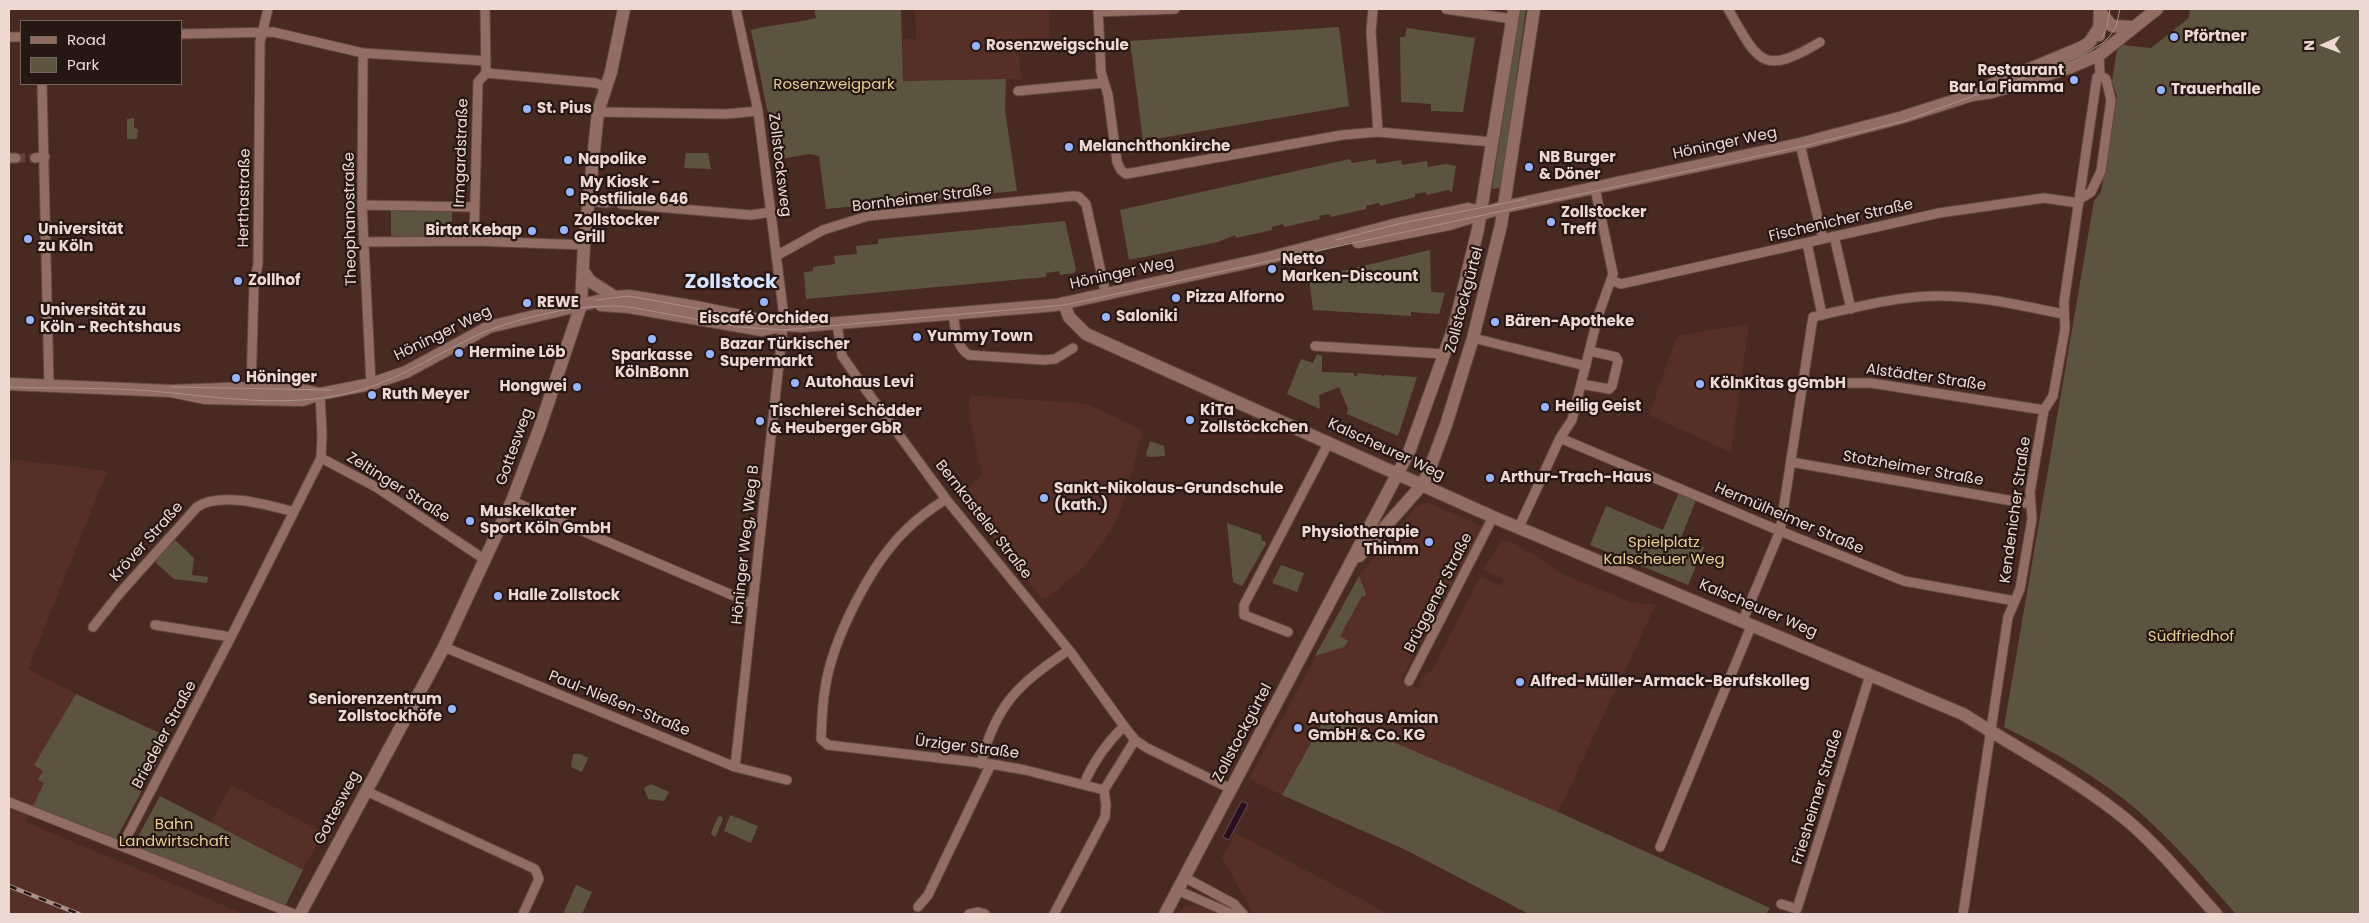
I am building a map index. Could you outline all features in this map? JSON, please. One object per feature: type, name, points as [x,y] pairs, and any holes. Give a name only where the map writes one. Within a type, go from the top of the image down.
[{"type":"street","name":"Herthastraße","points":[[251,388],[254,284],[258,264],[262,31],[268,9]]},
{"type":"street","name":"Irmgardstraße","points":[[474,241],[478,82],[486,73],[485,9]]},
{"type":"street","name":"Gottesweg","points":[[300,914],[444,647],[512,501],[539,430],[581,305],[584,245],[598,112],[611,72],[624,9]]},
{"type":"street","name":"Zollstocksweg","points":[[736,9],[758,111],[784,326]]},
{"type":"street","points":[[1175,9],[1098,11],[1104,83],[1108,95],[1117,162],[1120,170],[1126,174],[1342,135],[1378,132],[1492,142]]},
{"type":"street","points":[[1374,9],[1371,32],[1378,132]]},
{"type":"street","points":[[1446,9],[1513,14]]},
{"type":"street","name":"Zollstockgürtel","points":[[1349,567],[1422,485],[1430,471],[1446,425],[1473,338],[1504,207],[1534,9]]},
{"type":"street","points":[[1728,9],[1753,51],[1769,61],[1784,60],[1800,55],[1820,42]]},
{"type":"street","name":"Höninger Weg","points":[[1972,95],[1992,92],[2071,67],[2099,55],[2157,9]]},
{"type":"street","points":[[2100,10],[2112,26],[2132,27]]},
{"type":"street","points":[[2099,55],[2100,10]]},
{"type":"street","name":"Zollstockgürtel","points":[[1165,914],[1409,452],[1445,354],[1459,308],[1482,212],[1513,14]]},
{"type":"street","name":"Höninger Weg","points":[[581,305],[629,307],[762,330],[784,326],[837,324],[1064,303],[1296,251],[1468,209],[1482,212],[1800,144],[1903,118],[1972,95],[2080,48],[2089,43],[2099,28]]},
{"type":"street","points":[[182,34],[262,31],[364,53],[486,61]]},
{"type":"street","name":"Theophanostraße","points":[[364,53],[362,205],[371,384]]},
{"type":"street","name":"Kendenicher Straße","points":[[1963,914],[2008,618],[2020,589],[2032,519],[2030,492],[2044,410],[2054,396],[2065,329],[2064,302],[2097,77],[2100,74],[2099,55]]},
{"type":"street","points":[[486,73],[596,83],[606,87]]},
{"type":"street","name":"Kendenicher Straße","points":[[2079,201],[2091,192],[2101,171],[2111,100],[2106,80],[2100,74]]},
{"type":"street","points":[[1018,91],[1104,83]]},
{"type":"street","points":[[42,85],[49,386]]},
{"type":"street","points":[[598,112],[726,114],[758,111]]},
{"type":"street","points":[[1800,144],[1823,239]]},
{"type":"street","points":[[34,158],[45,158]]},
{"type":"street","points":[[1519,527],[1547,464],[1560,438],[1572,420],[1611,280],[1612,268],[1595,188]]},
{"type":"street","name":"Bornheimer Straße","points":[[776,256],[822,230],[868,216],[1079,197],[1086,204],[1106,295]]},
{"type":"street","name":"Fischenicher Straße","points":[[1611,280],[1621,284],[1938,213],[2044,198],[2079,201]]},
{"type":"street","points":[[589,201],[606,203]]},
{"type":"street","points":[[621,204],[751,215],[771,212]]},
{"type":"street","points":[[362,205],[474,207]]},
{"type":"street","points":[[1834,236],[1851,308]]},
{"type":"street","points":[[364,242],[474,241],[584,245]]},
{"type":"street","points":[[1807,243],[1822,315]]},
{"type":"street","points":[[583,271],[590,281],[615,297]]},
{"type":"street","name":"Höninger Weg","points":[[171,391],[205,398],[302,400],[320,394],[371,384],[406,372],[489,327],[615,297],[629,296],[687,305],[784,326]]},
{"type":"street","points":[[1660,847],[1748,622],[1780,531],[1811,320],[1822,315],[1890,300],[1943,296],[1996,302],[2064,314]]},
{"type":"street","name":"Kalscheurer Weg","points":[[1064,303],[1069,317],[1086,334],[1330,442],[1493,517],[1748,622],[1963,714],[2026,752],[2115,811],[2159,851],[2215,914]]},
{"type":"street","points":[[953,314],[959,343],[963,351],[969,355],[1044,360],[1056,359],[1073,348]]},
{"type":"street","name":"Bernkasteler Straße","points":[[837,324],[842,356],[946,499],[1069,650],[1135,740],[1147,748],[1231,790]]},
{"type":"street","name":"Höninger Weg, Weg B","points":[[735,767],[784,326]]},
{"type":"street","points":[[1473,338],[1586,366]]},
{"type":"street","points":[[1315,346],[1445,354]]},
{"type":"street","points":[[1581,384],[1609,389],[1612,386],[1618,361],[1616,357],[1590,350]]},
{"type":"street","name":"Alstädter Straße","points":[[1803,383],[1871,383],[2044,410]]},
{"type":"street","name":"Höninger Weg","points":[[9,384],[171,391],[251,388],[302,390],[320,394]]},
{"type":"street","points":[[320,394],[321,458]]},
{"type":"street","name":"Hermülheimer Straße","points":[[1560,438],[1904,581],[2015,601]]},
{"type":"street","points":[[1288,632],[1244,615],[1244,606],[1330,442]]},
{"type":"street","name":"Briedeler Straße","points":[[122,846],[232,638],[321,458]]},
{"type":"street","name":"Zeltinger Straße","points":[[321,458],[376,487],[484,559]]},
{"type":"street","name":"Stotzheimer Straße","points":[[1791,462],[2030,504]]},
{"type":"street","name":"Kröver Straße","points":[[93,627],[119,594],[197,507],[205,502],[229,499],[294,512]]},
{"type":"street","name":"Ürziger Straße","points":[[946,499],[927,511],[905,530],[882,559],[859,595],[833,656],[825,689],[821,739],[824,743],[991,764],[1104,790]]},
{"type":"street","points":[[512,501],[753,604]]},
{"type":"street","name":"Brüggener Straße","points":[[1409,681],[1493,517]]},
{"type":"street","points":[[155,625],[232,638]]},
{"type":"street","name":"Paul-Nießen-Straße","points":[[444,647],[735,767],[787,780]]},
{"type":"street","points":[[981,764],[992,726],[1016,691],[1034,673],[1069,650]]},
{"type":"street","name":"Friesheimer Straße","points":[[1781,904],[1797,910],[1870,675]]},
{"type":"street","points":[[1084,784],[1089,771],[1108,741],[1124,726]]},
{"type":"street","points":[[1054,914],[1105,817],[1104,790],[1135,740]]},
{"type":"street","points":[[918,907],[928,895],[991,764]]},
{"type":"street","points":[[366,791],[536,868],[539,879],[523,914]]},
{"type":"street","points":[[9,802],[294,914]]},
{"type":"street","points":[[1184,876],[1234,904],[1244,914]]},
{"type":"street","points":[[1177,890],[1232,914]]},
{"type":"street","points":[[970,914],[978,912],[985,914]]},
{"type":"shaded area","name":"Rosenzweigschule","points":[[1049,9],[1050,53],[1019,54],[1021,79],[903,81],[903,39],[916,39],[915,10]]},
{"type":"shaded area","name":"KölnKitas gGmbH","points":[[1749,324],[1731,452],[1649,415],[1677,336]]},
{"type":"shaded area","name":"Sankt-Nikolaus-Grundschule (kath.)","points":[[969,395],[1087,404],[1143,430],[1124,501],[1113,526],[1099,548],[1082,568],[1048,598],[1042,598],[959,494],[982,474],[970,421]]},
{"type":"shaded area","points":[[9,459],[107,471],[28,669],[76,694],[34,765],[43,771],[44,783],[26,822],[244,914],[9,914]]},
{"type":"shaded area","name":"Alfred-Müller-Armack-Berufskolleg","points":[[1429,503],[1483,526],[1401,680],[1418,689],[1422,676],[1432,670],[1480,577],[1502,586],[1504,579],[1483,569],[1502,540],[1510,541],[1560,573],[1633,603],[1656,604],[1558,812],[1327,714],[1282,795],[1249,779],[1361,574],[1418,505]]},
{"type":"shaded area","points":[[231,785],[323,832],[303,870],[211,822]]},
{"type":"shaded area","points":[[1242,801],[1248,804],[1229,840],[1223,837]]},
{"type":"shaded area","points":[[1235,833],[1389,914],[1254,914],[1222,858]]},
{"type":"shaded area","points":[[1192,905],[1216,914],[1178,914],[1184,907]]},
{"type":"green space","name":"Rosenzweigpark","points":[[814,9],[901,9],[903,81],[1006,79],[1005,110],[1017,191],[826,209],[819,156],[810,154],[775,160],[751,30],[816,18]]},
{"type":"green space","points":[[1520,9],[1526,9],[1501,188],[1492,189]]},
{"type":"green space","name":"Südfriedhof","points":[[2190,9],[2360,9],[2360,914],[2236,914],[2174,845],[2122,798],[2067,761],[2004,727],[2094,201],[2101,192],[2117,97],[2112,81],[2117,50],[2123,45],[2151,48],[2189,18]]},
{"type":"green space","points":[[1339,27],[1349,106],[1143,141],[1130,41]]},
{"type":"green space","points":[[1407,28],[1475,38],[1463,112],[1431,111],[1431,104],[1401,102],[1400,37],[1405,37]]},
{"type":"green space","points":[[134,118],[134,128],[138,129],[137,139],[127,139],[127,119]]},
{"type":"green space","points":[[686,153],[708,153],[711,169],[684,168]]},
{"type":"green space","points":[[1350,159],[1352,163],[1375,159],[1377,164],[1401,160],[1402,165],[1427,161],[1428,167],[1446,164],[1456,166],[1452,192],[1448,190],[1427,195],[1425,192],[1415,194],[1415,197],[1380,206],[1379,203],[1366,206],[1366,209],[1331,217],[1330,214],[1319,216],[1320,219],[1284,227],[1283,224],[1272,227],[1272,230],[1236,238],[1235,235],[1218,242],[1129,260],[1120,210]]},
{"type":"green space","points":[[391,211],[452,212],[452,237],[391,236]]},
{"type":"green space","points":[[1065,221],[1076,270],[1074,273],[1060,275],[1059,271],[1046,273],[1046,277],[806,299],[804,272],[813,271],[813,267],[835,264],[834,256],[857,254],[856,246],[878,244],[878,239]]},
{"type":"green space","points":[[1430,250],[1431,292],[1445,293],[1439,314],[1411,312],[1411,316],[1313,310],[1309,279]]},
{"type":"green space","points":[[1317,354],[1322,356],[1322,372],[1354,373],[1354,376],[1357,376],[1358,373],[1381,375],[1384,377],[1384,375],[1417,377],[1398,436],[1347,414],[1348,409],[1339,387],[1319,395],[1320,409],[1287,394],[1301,359],[1313,363]]},
{"type":"green space","points":[[1150,441],[1164,446],[1165,456],[1148,457],[1146,454]]},
{"type":"green space","name":"Spielplatz Kalscheuer Weg","points":[[1679,492],[1696,500],[1681,538],[1704,547],[1688,585],[1590,545],[1606,506],[1663,530]]},
{"type":"green space","points":[[1227,523],[1261,535],[1262,541],[1265,541],[1266,544],[1242,586],[1233,582]]},
{"type":"green space","points":[[173,538],[194,558],[192,575],[208,577],[207,583],[174,579],[153,560]]},
{"type":"green space","points":[[1281,565],[1304,573],[1297,592],[1272,583]]},
{"type":"green space","points":[[1359,576],[1366,594],[1364,597],[1362,596],[1340,636],[1348,641],[1344,647],[1315,656]]},
{"type":"green space","points":[[76,694],[170,738],[116,839],[33,806],[44,783],[38,780],[43,771],[34,765]]},
{"type":"green space","points":[[1327,714],[1558,812],[1770,908],[1766,914],[1529,914],[1406,850],[1282,795]]},
{"type":"green space","points":[[573,754],[580,754],[588,758],[582,772],[571,767]]},
{"type":"green space","points":[[651,784],[669,792],[664,801],[648,799],[644,788]]},
{"type":"green space","name":"Bahn Landwirtschaft","points":[[160,796],[303,870],[285,906],[133,846]]},
{"type":"green space","points":[[730,815],[758,826],[751,843],[724,831]]},
{"type":"green space","points":[[721,816],[723,819],[716,836],[713,836],[711,833],[718,817]]},
{"type":"green space","points":[[576,885],[592,892],[582,914],[563,914]]},
{"type":"tunnel","points":[[16,158],[35,158]]},
{"type":"tunnel","points":[[606,203],[621,204]]},
{"type":"tram line","points":[[2102,38],[2107,27],[2110,9]]},
{"type":"tram line","points":[[9,387],[125,389],[272,401],[315,399],[356,391],[393,378],[494,328],[552,312],[573,309],[612,306],[629,307],[739,327],[784,330],[1065,305],[1800,147],[1904,121],[2037,73],[2086,53],[2109,37],[2116,27],[2120,9]]},
{"type":"tram line","points":[[1336,240],[1402,223],[1526,199]]},
{"type":"tram line","points":[[596,300],[629,296],[783,324]]},
{"type":"tram line","points":[[171,387],[331,390]]},
{"type":"railway","points":[[9,886],[79,914]]},
{"type":"place","name":"Pförtner","points":[[2174,37]]},
{"type":"place","name":"Rosenzweigschule","points":[[976,46]]},
{"type":"place","name":"Restaurant Bar La Fiamma","points":[[2074,80]]},
{"type":"place","name":"Trauerhalle","points":[[2161,90]]},
{"type":"place","name":"St. Pius","points":[[527,109]]},
{"type":"place","name":"Melanchthonkirche","points":[[1069,147]]},
{"type":"place","name":"Napolike","points":[[568,160]]},
{"type":"place","name":"NB Burger & Döner","points":[[1529,167]]},
{"type":"place","name":"My Kiosk - Postfiliale 646","points":[[570,192]]},
{"type":"place","name":"Zollstocker Treff","points":[[1551,222]]},
{"type":"place","name":"Zollstocker Grill","points":[[564,230]]},
{"type":"place","name":"Birtat Kebap","points":[[532,231]]},
{"type":"place","name":"Universität zu Köln","points":[[28,239]]},
{"type":"place","name":"Netto Marken-Discount","points":[[1272,269]]},
{"type":"place","name":"Zollhof","points":[[238,281]]},
{"type":"place","name":"Pizza Alforno","points":[[1176,298]]},
{"type":"place","name":"Eiscafé Orchidea","points":[[764,302]]},
{"type":"place","name":"REWE","points":[[527,303]]},
{"type":"place","name":"Saloniki","points":[[1106,317]]},
{"type":"place","name":"Universität zu Köln - Rechtshaus","points":[[30,320]]},
{"type":"place","name":"Bären-Apotheke","points":[[1495,322]]},
{"type":"place","name":"Yummy Town","points":[[917,337]]},
{"type":"place","name":"Sparkasse KölnBonn","points":[[652,339]]},
{"type":"place","name":"Hermine Löb","points":[[459,353]]},
{"type":"place","name":"Bazar Türkischer Supermarkt","points":[[710,354]]},
{"type":"place","name":"Höninger","points":[[236,378]]},
{"type":"place","name":"Autohaus Levi","points":[[795,383]]},
{"type":"place","name":"KölnKitas gGmbH","points":[[1700,384]]},
{"type":"place","name":"Hongwei","points":[[577,387]]},
{"type":"place","name":"Ruth Meyer","points":[[372,395]]},
{"type":"place","name":"Heilig Geist","points":[[1545,407]]},
{"type":"place","name":"KiTa Zollstöckchen","points":[[1190,420]]},
{"type":"place","name":"Tischlerei Schödder & Heuberger GbR","points":[[760,421]]},
{"type":"place","name":"Arthur-Trach-Haus","points":[[1490,478]]},
{"type":"place","name":"Sankt-Nikolaus-Grundschule (kath.)","points":[[1044,498]]},
{"type":"place","name":"Muskelkater Sport Köln GmbH","points":[[470,521]]},
{"type":"place","name":"Physiotherapie Thimm","points":[[1429,542]]},
{"type":"place","name":"Halle Zollstock","points":[[498,596]]},
{"type":"place","name":"Alfred-Müller-Armack-Berufskolleg","points":[[1520,682]]},
{"type":"place","name":"Seniorenzentrum Zollstockhöfe","points":[[452,709]]},
{"type":"place","name":"Autohaus Amian GmbH & Co. KG","points":[[1298,728]]},
{"type":"district","name":"Zollstock","points":[[731,283]]}]
